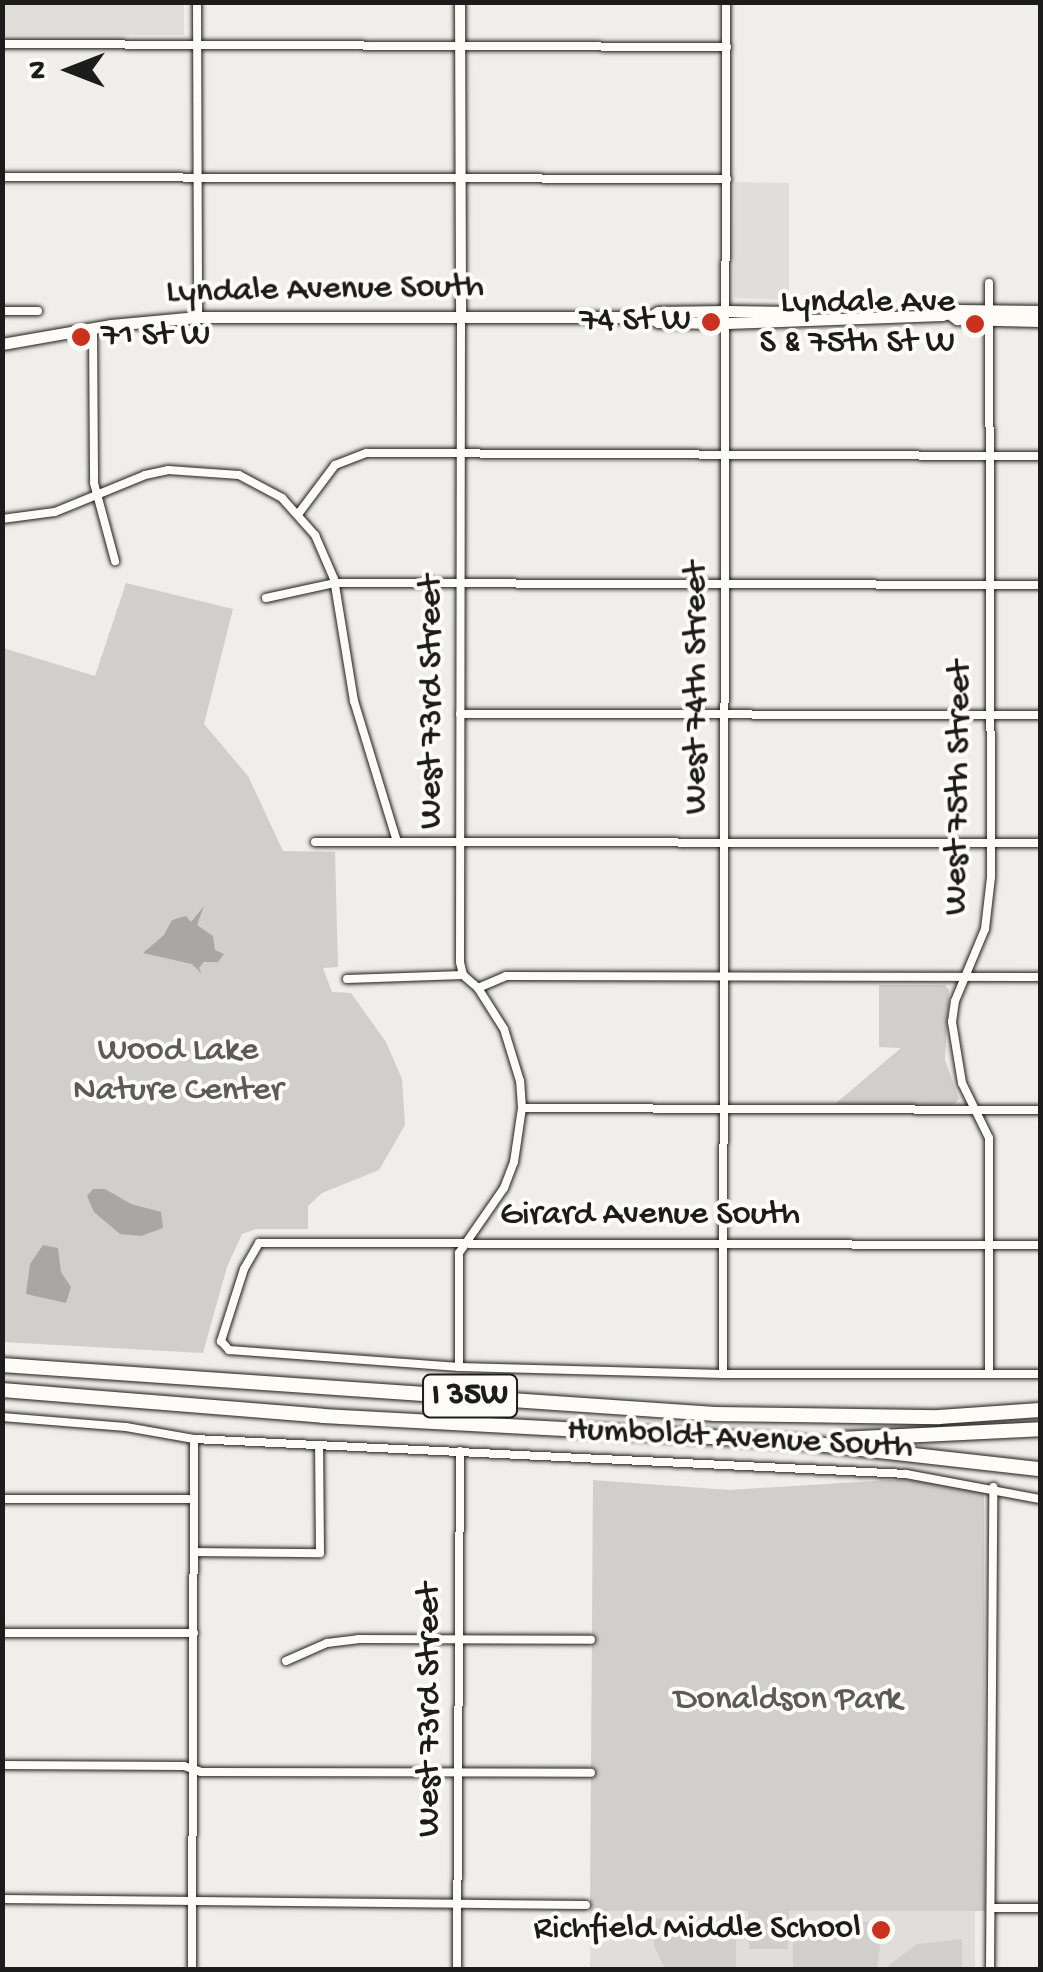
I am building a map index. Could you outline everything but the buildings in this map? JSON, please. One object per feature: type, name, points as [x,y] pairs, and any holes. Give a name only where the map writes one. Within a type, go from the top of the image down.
[{"type":"highway","name":"I 35W","points":[[2,1364],[715,1414],[938,1417],[1040,1410]]},
{"type":"highway","name":"I 35W","points":[[2,1390],[323,1416],[789,1441],[1040,1429]]},
{"type":"highway","points":[[938,1417],[1040,1400]]},
{"type":"highway","points":[[789,1441],[1040,1469]]},
{"type":"main road","name":"Lyndale Avenue South","points":[[2,344],[198,316],[650,317],[658,312],[792,322],[797,317],[950,314],[957,319],[1040,311]]},
{"type":"main road","name":"Lyndale Avenue South","points":[[989,315],[1040,321]]},
{"type":"street","points":[[197,2],[198,316]]},
{"type":"street","name":"West 73rd Street","points":[[460,2],[463,975]]},
{"type":"street","name":"West 74th Street","points":[[723,1374],[726,2]]},
{"type":"street","points":[[2,44],[727,47]]},
{"type":"street","points":[[2,177],[727,180]]},
{"type":"street","name":"West 75th Street","points":[[989,1374],[990,1152],[986,1126],[962,1083],[953,1042],[955,1001],[985,929],[991,843],[990,283]]},
{"type":"street","points":[[2,312],[38,311]]},
{"type":"street","points":[[93,328],[94,482],[114,561]]},
{"type":"street","points":[[299,513],[344,458],[367,453],[1040,456]]},
{"type":"street","points":[[2,519],[55,512],[145,474],[216,470],[261,484],[299,513],[315,534],[335,582],[354,701],[397,842]]},
{"type":"street","points":[[266,598],[335,582],[1040,585]]},
{"type":"street","points":[[460,714],[1040,715]]},
{"type":"street","points":[[315,842],[1040,844]]},
{"type":"street","points":[[347,978],[463,975],[478,988],[504,1029],[514,1054],[522,1108],[517,1149],[504,1188],[459,1253],[460,1368]]},
{"type":"street","points":[[478,988],[506,976],[1040,977]]},
{"type":"street","points":[[522,1108],[1040,1110]]},
{"type":"street","name":"Girard Avenue South","points":[[224,1348],[222,1341],[244,1269],[259,1243],[1040,1245]]},
{"type":"street","name":"Humboldt Avenue South","points":[[224,1348],[460,1368],[723,1374],[1040,1374]]},
{"type":"street","name":"Humboldt Avenue South","points":[[2,1418],[126,1427],[194,1439],[906,1474],[993,1487],[1040,1500]]},
{"type":"street","points":[[192,1970],[194,1439]]},
{"type":"street","points":[[194,1552],[320,1553],[319,1445]]},
{"type":"street","name":"West 73rd Street","points":[[457,1970],[460,1451]]},
{"type":"street","points":[[990,1970],[993,1487]]},
{"type":"street","points":[[2,1499],[194,1499]]},
{"type":"street","points":[[2,1633],[194,1634]]},
{"type":"street","points":[[286,1660],[341,1640],[591,1640]]},
{"type":"street","points":[[2,1765],[591,1773]]},
{"type":"street","points":[[2,1899],[586,1906]]},
{"type":"street","points":[[992,1908],[1040,1908]]},
{"type":"shaded area","points":[[3,2],[184,3],[184,35],[3,35]]},
{"type":"shaded area","points":[[735,182],[789,183],[789,300],[734,298]]},
{"type":"shaded area","points":[[204,906],[197,925],[213,936],[215,950],[224,954],[218,962],[204,962],[199,968],[202,974],[192,964],[143,953],[164,935],[172,920],[186,916],[191,922]]},
{"type":"shaded area","points":[[93,1189],[105,1189],[131,1204],[161,1212],[163,1228],[141,1236],[120,1234],[94,1212],[87,1196]]},
{"type":"shaded area","points":[[43,1245],[58,1248],[61,1272],[71,1287],[66,1303],[26,1294],[30,1264]]},
{"type":"shaded area","name":"Richfield Middle School","points":[[590,1911],[749,1911],[750,1949],[788,1949],[788,1911],[975,1911],[975,1969],[590,1970]]},
{"type":"green space","name":"Wood Lake Nature Center","points":[[126,583],[233,609],[204,724],[248,776],[283,851],[335,852],[338,967],[323,968],[332,992],[351,993],[386,1042],[402,1079],[405,1125],[379,1170],[322,1193],[308,1206],[308,1229],[256,1229],[242,1234],[227,1267],[203,1353],[3,1342],[3,648],[95,676]]},
{"type":"green space","points":[[879,985],[945,985],[949,990],[945,1060],[959,1099],[953,1105],[835,1104],[901,1048],[879,1047]]},
{"type":"green space","name":"Donaldson Park","points":[[906,1479],[984,1492],[985,1911],[789,1911],[788,1949],[749,1949],[748,1911],[590,1911],[593,1480],[729,1490]]},
{"type":"green space","points":[[653,1918],[730,1920],[736,1924],[736,1969],[665,1969],[654,1946]]},
{"type":"green space","points":[[801,1921],[883,1922],[877,1969],[793,1969],[793,1930]]},
{"type":"green space","points":[[962,1939],[962,1969],[884,1969],[917,1944]]},
{"type":"place","name":"74 St W","points":[[711,322]]},
{"type":"place","name":"Lyndale Ave S & 75th St W","points":[[975,324]]},
{"type":"place","name":"71 St W","points":[[81,337]]},
{"type":"place","name":"Richfield Middle School","points":[[881,1930]]}]
